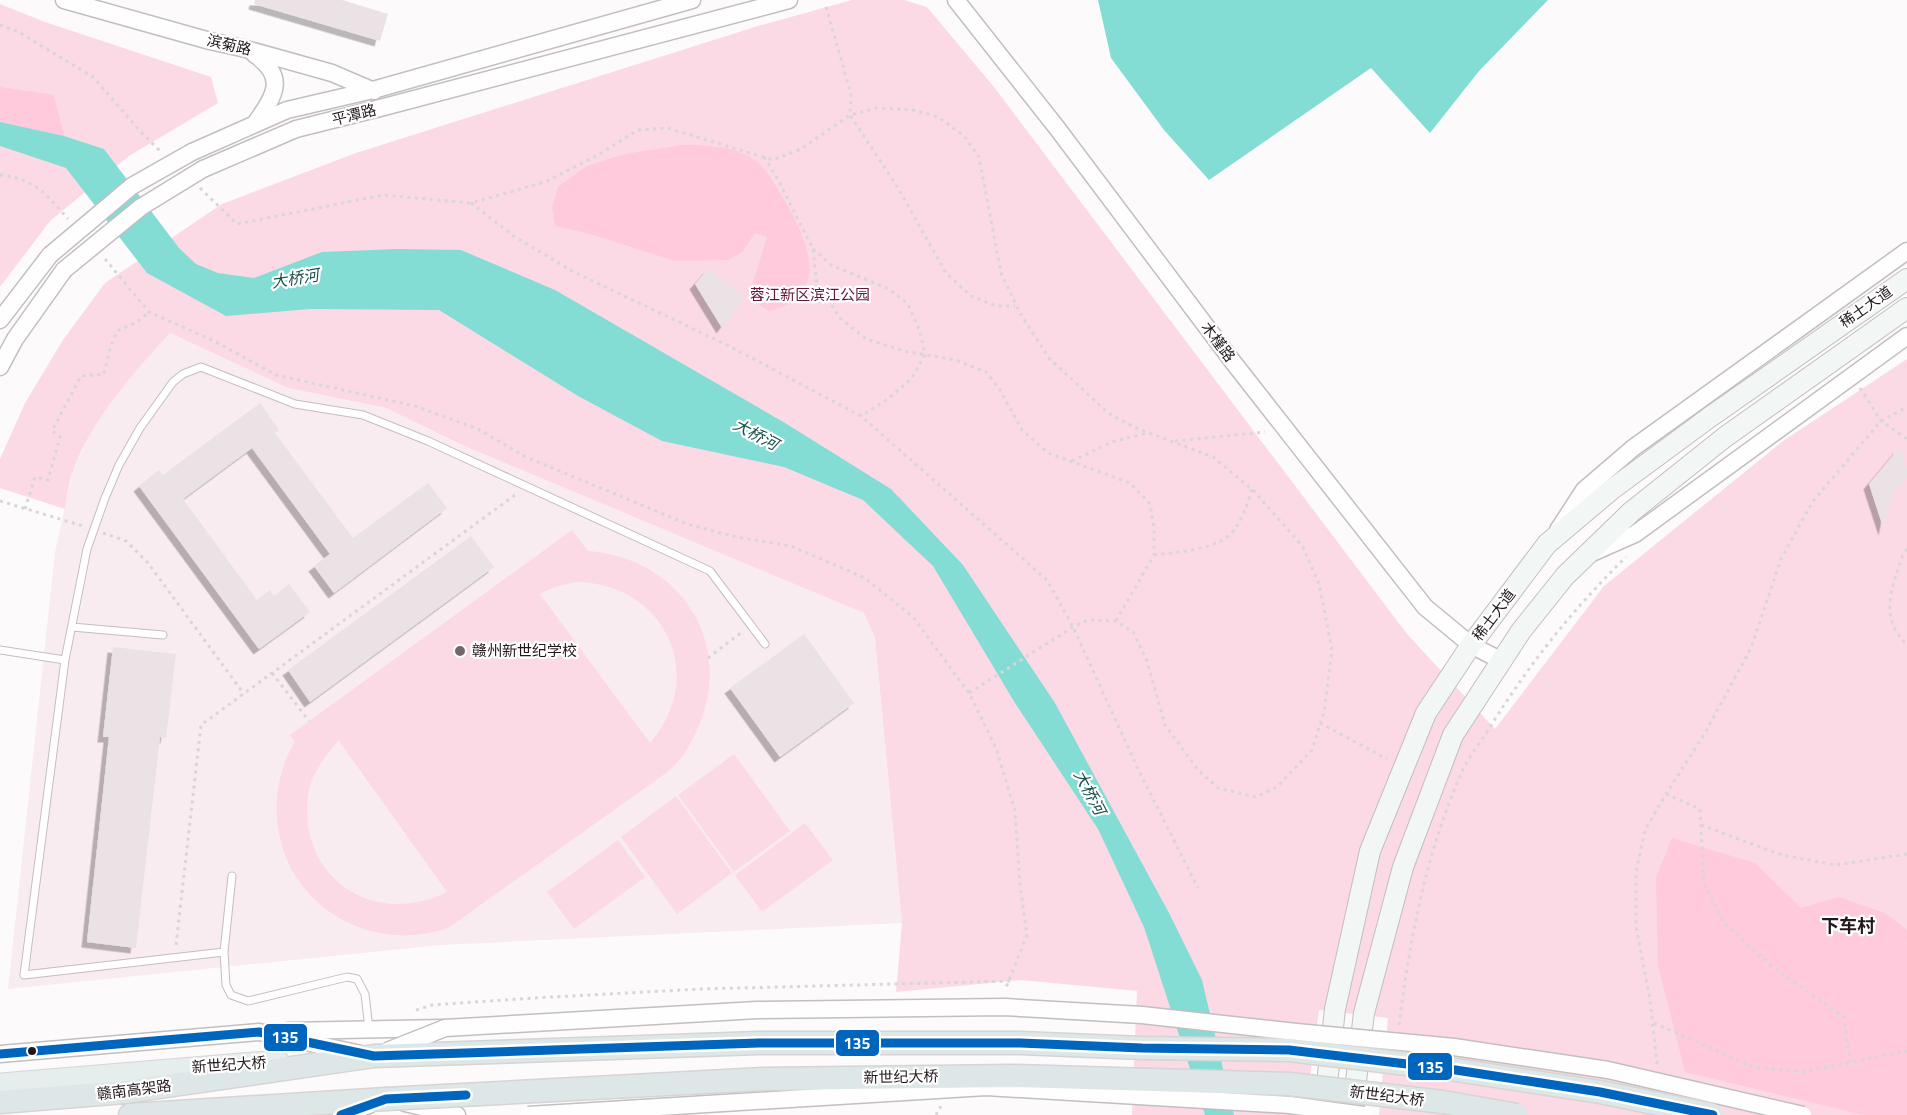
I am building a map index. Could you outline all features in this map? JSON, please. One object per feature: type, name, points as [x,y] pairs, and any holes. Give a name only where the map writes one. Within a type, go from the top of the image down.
[{"type":"highway","name":"新世纪大桥","points":[[374,1056],[759,1043],[1020,1043],[1142,1048],[1288,1050],[1449,1069],[1588,1090],[1713,1115]]},
{"type":"highway","name":"赣南高架路","points":[[0,1102],[125,1092],[374,1056]]},
{"type":"highway","name":"新世纪大桥","points":[[386,1099],[763,1079],[1013,1076],[1288,1084],[1443,1102],[1517,1115]]},
{"type":"highway","name":"赣南高架路","points":[[130,1115],[386,1099]]},
{"type":"main road","name":"稀土大道","points":[[1324,1115],[1335,1009],[1370,851],[1426,713],[1471,645],[1551,541],[1611,490],[1907,279]]},
{"type":"main road","name":"稀土大道","points":[[1352,1115],[1364,1013],[1403,867],[1453,735],[1521,631],[1565,576],[1631,512],[1725,437],[1907,308]]},
{"type":"main road","name":"新世纪大桥","points":[[0,1084],[246,1063],[374,1056]]},
{"type":"main road","name":"新世纪大桥","points":[[286,1115],[386,1099]]},
{"type":"street","name":"滨菊路","points":[[64,0],[332,73],[373,90]]},
{"type":"street","name":"平潭路","points":[[0,320],[50,255],[132,186],[192,152],[287,110],[373,90],[692,0]]},
{"type":"street","name":"平潭路","points":[[0,367],[15,339],[64,270],[141,207],[203,169],[296,129],[789,0]]},
{"type":"street","name":"木槿路","points":[[956,0],[1057,128],[1233,362],[1425,607],[1471,645],[1502,661]]},
{"type":"street","points":[[246,49],[267,63],[275,80],[273,98],[255,124]]},
{"type":"street","points":[[373,90],[384,107]]},
{"type":"street","points":[[1551,541],[1584,490],[1633,448],[1907,251]]},
{"type":"street","points":[[1586,556],[1635,534],[1907,336]]},
{"type":"street","points":[[0,1054],[259,1032],[445,1028],[757,1010],[1005,1007],[1142,1015],[1454,1047],[1608,1070],[1803,1115]]},
{"type":"street","points":[[259,1032],[374,1056],[445,1028]]},
{"type":"street","points":[[528,1115],[986,1087],[1290,1105],[1364,1115]]},
{"type":"street","points":[[341,1115],[386,1099],[457,1115]]},
{"type":"lane","points":[[224,952],[24,975],[65,660],[87,549],[114,476],[140,428],[173,381],[183,374],[201,367],[295,404],[363,415],[428,441],[527,486],[710,572],[765,644]]},
{"type":"lane","points":[[72,627],[163,635]]},
{"type":"lane","points":[[0,650],[65,660]]},
{"type":"lane","points":[[232,876],[224,952],[226,985],[231,994],[248,1002],[347,978],[357,979],[365,994],[369,1029]]},
{"type":"path","points":[[826,7],[850,94],[850,115],[898,188],[946,273],[971,296],[996,306],[1016,306]]},
{"type":"path","points":[[0,25],[16,31],[93,77],[140,132],[164,155]]},
{"type":"path","points":[[197,185],[237,224],[383,195],[471,203],[545,182],[638,130],[667,128],[773,160],[801,149],[850,115],[877,108],[913,110],[938,117],[964,136],[979,158],[1001,273],[1016,306],[1049,358],[1108,413],[1149,433],[1214,457],[1252,489],[1303,547],[1319,584],[1332,650],[1324,712],[1312,750],[1277,787],[1256,797],[1218,788],[1198,770],[1166,725],[1147,661],[1133,632],[1116,621],[1088,620],[1072,627],[969,693]]},
{"type":"path","points":[[763,156],[777,178],[813,249],[816,280],[840,318],[866,339],[904,351],[956,360],[986,372],[1000,390],[1022,430],[1048,453],[1130,483],[1150,504],[1154,527],[1154,555],[1116,621]]},
{"type":"path","points":[[471,203],[515,237],[572,271],[730,347],[861,416],[1047,580],[1198,888]]},
{"type":"path","points":[[813,249],[831,265],[889,289],[908,304],[920,331],[925,355],[911,379],[888,399],[861,416]]},
{"type":"path","points":[[25,509],[35,477],[48,480],[60,436],[52,431],[81,376],[104,374],[117,331],[137,322],[149,312]]},
{"type":"path","points":[[1857,384],[1881,421],[1907,439]]},
{"type":"path","points":[[1658,1070],[1653,1022],[1636,926],[1636,872],[1645,830],[1705,733],[1750,648],[1781,559],[1813,501],[1881,421],[1907,407]]},
{"type":"path","points":[[1173,441],[1265,432]]},
{"type":"path","points":[[1071,462],[1112,442],[1149,433]]},
{"type":"path","points":[[174,958],[201,725],[527,486]]},
{"type":"path","points":[[1154,555],[1212,545],[1234,531],[1247,507],[1252,489]]},
{"type":"path","points":[[0,501],[126,541],[148,563],[244,694]]},
{"type":"path","points":[[1907,549],[1903,554],[1889,598],[1890,618],[1897,635],[1907,645]]},
{"type":"path","points":[[1398,1034],[1408,954],[1435,841],[1462,771],[1513,691],[1552,637],[1629,555]]},
{"type":"path","points":[[708,658],[750,626]]},
{"type":"path","points":[[272,673],[309,722]]},
{"type":"path","points":[[1320,723],[1404,768]]},
{"type":"path","points":[[1666,794],[1700,809],[1704,884],[1725,924],[1775,969],[1844,1017],[1850,1062]]},
{"type":"path","points":[[1701,825],[1782,855],[1836,865],[1907,854]]},
{"type":"path","points":[[411,1012],[432,1005],[701,989],[1010,981]]},
{"type":"path","points":[[1653,1022],[1753,1067],[1803,1072],[1907,1051]]},
{"type":"shaded area","points":[[0,87],[54,95],[64,136],[0,122]]},
{"type":"shaded area","points":[[682,145],[734,150],[755,160],[768,174],[799,229],[806,246],[809,263],[808,279],[802,292],[789,303],[769,311],[756,303],[752,286],[767,237],[755,233],[742,252],[728,260],[675,261],[587,233],[555,226],[552,207],[558,187],[587,166],[625,154]]},
{"type":"shaded area","name":"赣州新世纪学校","points":[[170,333],[288,388],[385,408],[864,613],[875,638],[902,923],[441,945],[8,989],[55,552],[73,470],[95,424],[124,384]]},
{"type":"shaded area","points":[[1672,838],[1755,863],[1801,908],[1839,897],[1885,913],[1907,930],[1907,1115],[1864,1115],[1685,1072],[1658,965],[1656,877]]},
{"type":"green space","name":"蓉江新区滨江公园","points":[[852,0],[904,0],[927,7],[994,87],[1407,634],[1495,729],[1604,586],[1783,441],[1907,359],[1907,1115],[1379,1115],[1388,1018],[1319,1010],[1305,1115],[1132,1115],[1137,991],[1021,980],[896,992],[902,923],[875,638],[864,613],[467,447],[386,408],[288,388],[170,333],[128,380],[93,430],[72,473],[65,509],[0,488],[0,459],[25,403],[63,340],[105,283],[222,204],[356,153],[758,26]]},
{"type":"green space","points":[[0,4],[45,22],[211,77],[218,103],[129,156],[50,221],[0,287]]},
{"type":"green space","points":[[572,530],[588,551],[619,557],[647,568],[670,585],[689,606],[702,631],[709,659],[709,689],[701,720],[686,751],[670,770],[448,928],[415,935],[383,934],[353,925],[327,910],[305,889],[288,863],[279,832],[277,798],[283,769],[295,742],[290,735]],"holes":[[[576,582],[607,586],[633,598],[654,615],[668,637],[676,662],[676,689],[667,717],[650,743],[540,594],[555,587]],[[339,741],[447,892],[420,902],[394,904],[369,899],[347,889],[329,872],[315,851],[308,825],[308,796],[315,774]]]},
{"type":"green space","points":[[734,754],[790,831],[734,872],[678,795]]},
{"type":"green space","points":[[676,796],[732,873],[677,914],[621,837]]},
{"type":"green space","points":[[805,823],[833,860],[762,912],[735,875]]},
{"type":"green space","points":[[618,840],[645,877],[574,929],[547,892]]},
{"type":"water","points":[[1098,0],[1548,0],[1479,71],[1430,133],[1371,68],[1209,180],[1164,130],[1111,58]]},
{"type":"water","name":"大桥河","points":[[0,122],[64,136],[104,149],[179,248],[196,264],[218,273],[254,278],[322,252],[397,249],[461,250],[555,290],[785,423],[891,489],[963,565],[1055,703],[1169,913],[1202,980],[1234,1115],[1205,1115],[1144,927],[1098,829],[1015,703],[933,566],[863,500],[784,467],[662,441],[578,396],[439,310],[310,309],[226,316],[147,273],[66,168],[0,146]]},
{"type":"building","points":[[255,0],[342,0],[388,14],[380,41],[254,4]]},
{"type":"building","points":[[709,268],[745,297],[722,328],[695,284]]},
{"type":"building","points":[[260,403],[279,430],[275,433],[353,538],[428,483],[447,508],[334,593],[314,566],[330,554],[252,448],[183,499],[257,600],[270,590],[274,596],[289,584],[310,612],[259,649],[139,486],[159,470],[163,475]]},
{"type":"building","points":[[1899,448],[1907,467],[1907,478],[1891,496],[1884,530],[1869,484]]},
{"type":"building","points":[[471,536],[494,567],[310,702],[288,670]]},
{"type":"building","points":[[804,634],[854,703],[780,757],[730,688]]},
{"type":"building","points":[[113,647],[176,654],[166,738],[160,737],[136,948],[87,942],[109,737],[103,737]]},
{"type":"transit line","name":"135","points":[[0,1054],[259,1032],[374,1056],[759,1043],[1020,1043],[1142,1048],[1289,1050],[1449,1069],[1600,1092],[1713,1115]]},
{"type":"transit line","name":"135","points":[[341,1115],[386,1099],[466,1095]]},
{"type":"place","name":"赣州新世纪学校","points":[[460,651]]},
{"type":"district","name":"下车村","points":[[1848,926]]}]
